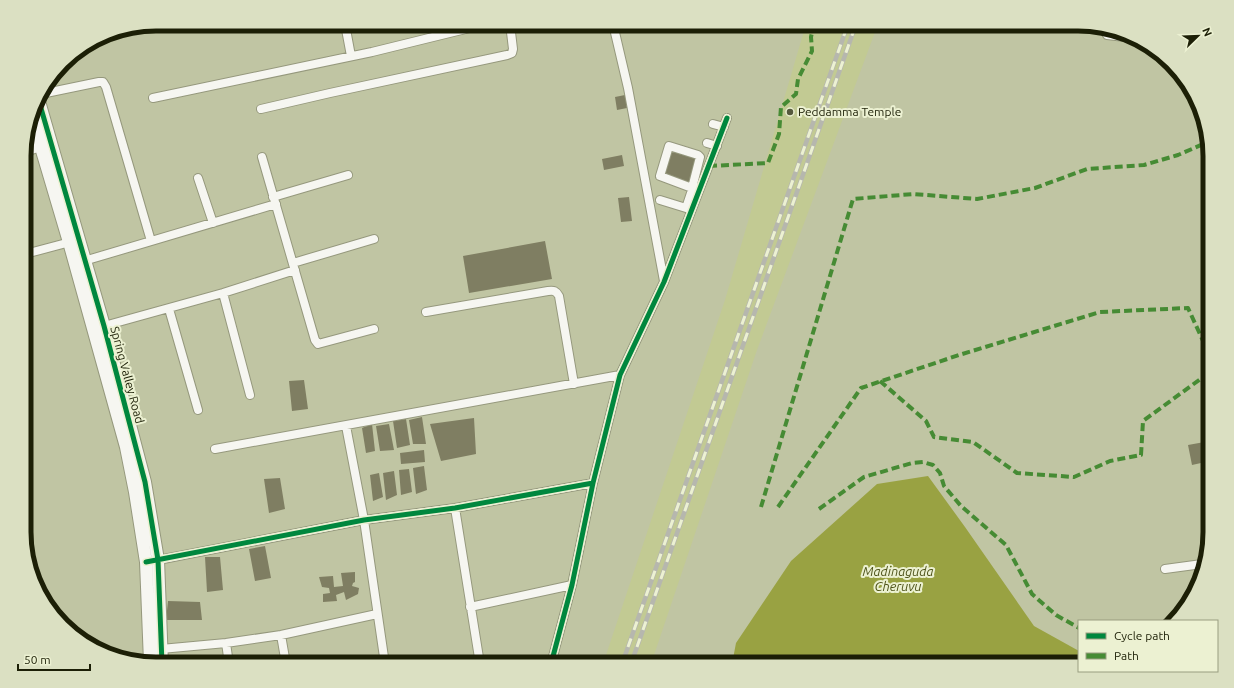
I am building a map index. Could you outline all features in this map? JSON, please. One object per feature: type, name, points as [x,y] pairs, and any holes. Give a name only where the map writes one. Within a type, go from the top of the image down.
[{"type":"street","points":[[346,31],[351,56]]},
{"type":"street","points":[[153,98],[351,56],[456,31]]},
{"type":"street","points":[[261,109],[507,55],[512,53],[513,49],[511,31]]},
{"type":"street","points":[[615,31],[628,88],[664,282]]},
{"type":"street","points":[[49,92],[103,82],[106,87],[151,241]]},
{"type":"street","name":"Spring Valley Road","points":[[41,109],[126,447],[135,492],[152,561],[150,657]]},
{"type":"street","points":[[694,190],[707,171],[727,118]]},
{"type":"street","points":[[713,124],[724,127]]},
{"type":"street","name":"Spring Valley Road","points":[[35,126],[74,241],[84,261],[104,326],[145,482],[162,657]]},
{"type":"street","points":[[707,143],[717,146]]},
{"type":"street","points":[[553,657],[572,586],[593,483],[620,375],[664,282],[694,190],[700,156],[671,146],[668,147],[660,176],[694,190]]},
{"type":"street","points":[[31,150],[41,147]]},
{"type":"street","points":[[262,158],[314,336],[318,344],[374,329]]},
{"type":"street","points":[[698,167],[707,171]]},
{"type":"street","points":[[84,261],[213,223],[348,175]]},
{"type":"street","points":[[198,178],[213,223]]},
{"type":"street","points":[[660,200],[689,209]]},
{"type":"street","points":[[104,326],[223,293],[374,239]]},
{"type":"street","points":[[31,252],[74,241]]},
{"type":"street","points":[[426,312],[553,290],[557,292],[559,296],[574,384]]},
{"type":"street","points":[[223,293],[250,395]]},
{"type":"street","points":[[169,309],[198,410]]},
{"type":"street","points":[[215,449],[620,375]]},
{"type":"street","points":[[346,426],[364,520],[384,657]]},
{"type":"street","points":[[152,561],[364,520],[455,508],[593,483]]},
{"type":"street","points":[[455,508],[479,657]]},
{"type":"street","points":[[1165,569],[1199,564]]},
{"type":"street","points":[[470,607],[572,586]]},
{"type":"street","points":[[161,650],[281,635],[377,614]]},
{"type":"street","points":[[281,635],[285,657]]},
{"type":"street","points":[[226,643],[228,657]]},
{"type":"shaded area","points":[[804,31],[875,31],[757,350],[653,657],[605,657],[725,300]]},
{"type":"water","name":"Madinaguda Cheruvu","points":[[928,476],[1034,626],[1078,650],[1078,657],[733,657],[736,643],[791,561],[877,484]]},
{"type":"building","points":[[625,95],[627,108],[617,110],[615,97]]},
{"type":"building","points":[[670,148],[699,157],[691,185],[662,176]]},
{"type":"building","points":[[622,155],[624,166],[604,170],[602,159]]},
{"type":"building","points":[[629,197],[632,221],[621,222],[618,198]]},
{"type":"building","points":[[545,241],[552,279],[469,293],[463,256]]},
{"type":"building","points":[[304,380],[308,409],[292,411],[289,381]]},
{"type":"building","points":[[422,417],[426,444],[413,444],[409,420]]},
{"type":"building","points":[[474,418],[476,454],[441,461],[430,424]]},
{"type":"building","points":[[406,419],[410,445],[397,448],[393,421]]},
{"type":"building","points":[[372,424],[375,451],[366,453],[362,428]]},
{"type":"building","points":[[389,424],[394,450],[380,451],[376,426]]},
{"type":"building","points":[[1203,442],[1203,463],[1192,465],[1188,445]]},
{"type":"building","points":[[424,450],[425,462],[401,464],[400,453]]},
{"type":"building","points":[[424,466],[427,490],[416,494],[413,468]]},
{"type":"building","points":[[409,469],[412,492],[401,495],[399,470]]},
{"type":"building","points":[[394,471],[397,495],[386,500],[383,473]]},
{"type":"building","points":[[379,473],[383,497],[373,501],[370,475]]},
{"type":"building","points":[[280,478],[285,509],[269,513],[264,479]]},
{"type":"building","points":[[265,546],[271,578],[255,581],[249,549]]},
{"type":"building","points":[[205,557],[220,557],[223,590],[207,592]]},
{"type":"building","points":[[355,572],[355,582],[352,586],[359,588],[358,594],[346,600],[344,592],[336,595],[337,601],[323,602],[323,594],[330,593],[329,588],[322,587],[319,577],[333,576],[334,587],[343,586],[341,573]]},
{"type":"building","points":[[168,601],[200,602],[202,620],[166,620]]},
{"type":"railway","points":[[624,657],[846,31]]},
{"type":"railway","points":[[633,657],[854,31]]},
{"type":"marked path","points":[[709,166],[768,163],[779,134],[781,107],[796,94],[798,79],[812,51],[811,37],[812,31]]},
{"type":"marked path","points":[[761,507],[853,199],[913,194],[977,199],[1035,188],[1087,169],[1144,165],[1178,155],[1203,144]]},
{"type":"marked path","points":[[778,507],[861,388],[959,355],[1100,312],[1188,308],[1203,341]]},
{"type":"marked path","points":[[880,381],[926,421],[934,437],[973,442],[1017,473],[1074,477],[1110,461],[1141,455],[1143,421],[1203,377]]},
{"type":"marked path","points":[[819,509],[864,477],[912,463],[923,462],[933,465],[940,473],[944,486],[961,506],[1006,545],[1032,594],[1056,615],[1078,627]]},
{"type":"cycle path","points":[[41,108],[104,326],[145,482],[158,560],[162,657]]},
{"type":"cycle path","points":[[553,657],[572,585],[593,483],[620,375],[664,282],[727,118]]},
{"type":"cycle path","points":[[146,562],[364,520],[455,508],[593,483]]},
{"type":"place","name":"Peddamma Temple","points":[[790,112]]}]
